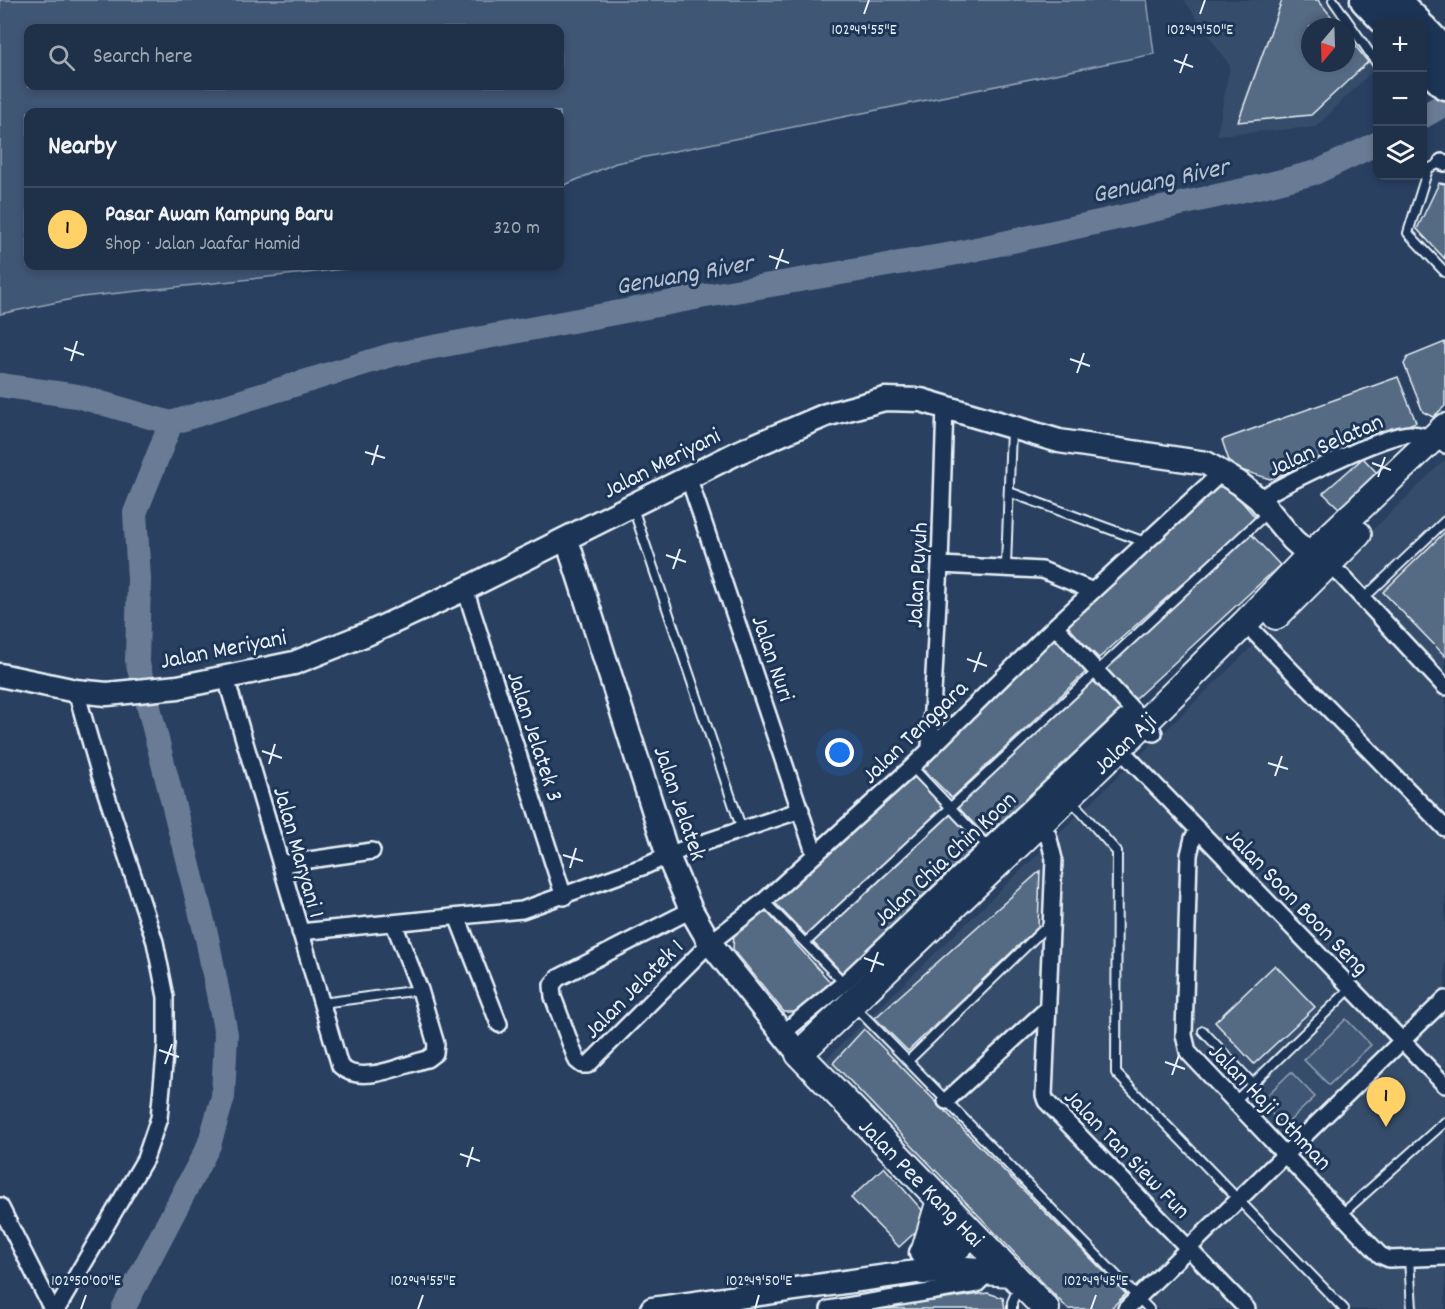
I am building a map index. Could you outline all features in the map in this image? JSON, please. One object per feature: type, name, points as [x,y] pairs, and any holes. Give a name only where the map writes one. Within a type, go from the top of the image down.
[{"type":"highway","points":[[1365,0],[1382,18]]},
{"type":"highway","points":[[1395,0],[1413,18]]},
{"type":"highway","points":[[1427,40],[1437,63]]},
{"type":"main road","name":"Jalan Aji","points":[[803,1059],[854,998],[1043,830],[1124,752],[1144,721],[1251,629],[1318,560],[1442,440]]},
{"type":"main road","name":"Jalan Pee Kang Hai","points":[[803,1059],[967,1227],[1007,1276],[1046,1309]]},
{"type":"main road","points":[[940,1200],[924,1261],[1007,1276]]},
{"type":"street","name":"Jalan Meriyani","points":[[0,675],[76,691],[107,694],[178,687],[270,669],[313,656],[465,589],[567,540],[688,476],[826,415],[859,404],[904,398],[945,406],[1011,427],[1091,447],[1206,463],[1223,471],[1264,505],[1293,540],[1318,560]]},
{"type":"street","name":"Jalan Puyuh","points":[[930,747],[940,565],[945,406]]},
{"type":"street","name":"Jalan Selatan","points":[[1264,505],[1329,464],[1398,435],[1411,434],[1442,440]]},
{"type":"street","name":"Jalan Tenggara","points":[[710,943],[764,901],[912,766],[1055,626],[1223,471]]},
{"type":"street","name":"Jalan Nuri","points":[[688,476],[815,855]]},
{"type":"street","name":"Jalan Jelatek","points":[[567,540],[668,856],[691,910],[710,943],[803,1059]]},
{"type":"street","points":[[1318,560],[1363,599],[1444,683]]},
{"type":"street","points":[[940,565],[1006,566],[1042,570],[1093,591]]},
{"type":"street","name":"Jalan Jelatek 3","points":[[465,589],[564,897]]},
{"type":"street","points":[[1055,626],[1144,721]]},
{"type":"street","points":[[1251,629],[1445,828]]},
{"type":"street","name":"Jalan Maryani 1","points":[[226,678],[340,1066],[348,1074],[360,1076],[427,1059],[435,1053],[436,1044],[420,990]]},
{"type":"street","points":[[57,1309],[145,1159],[159,1118],[166,1044],[166,997],[155,942],[90,742],[76,691]]},
{"type":"street","name":"Jalan Chia Chin Koon","points":[[783,1034],[854,998],[988,847],[1144,721]]},
{"type":"street","name":"Jalan Soon Boon Seng","points":[[1124,752],[1445,1085]]},
{"type":"street","points":[[300,932],[458,919],[522,910],[564,897],[668,856],[801,810]]},
{"type":"street","name":"Jalan Tan Siew Fun","points":[[1043,830],[1054,859],[1044,1095],[1046,1101],[1247,1309]]},
{"type":"street","name":"Jalan Haji Othman","points":[[1199,831],[1193,838],[1189,855],[1185,1043],[1188,1052],[1343,1213],[1380,1255],[1389,1259],[1445,1257]]},
{"type":"street","points":[[281,864],[372,851]]},
{"type":"street","name":"Jalan Jelatek 1","points":[[691,910],[558,978],[552,985],[553,997],[577,1061],[582,1065],[588,1065],[710,943]]},
{"type":"street","points":[[458,919],[499,1024]]},
{"type":"street","points":[[394,924],[420,990]]},
{"type":"street","points":[[1126,1309],[1445,999]]},
{"type":"street","points":[[946,1101],[1047,1009]]},
{"type":"street","points":[[0,1206],[52,1309]]},
{"type":"street","points":[[652,1309],[887,1276],[924,1261],[967,1227]]},
{"type":"street","points":[[829,1309],[977,1284],[1007,1276]]},
{"type":"street","points":[[844,1281],[850,1307]]},
{"type":"lane","points":[[1334,0],[1373,59]]},
{"type":"lane","points":[[1443,162],[1428,169],[1408,233],[1445,272]]},
{"type":"lane","points":[[1006,566],[1011,427]]},
{"type":"lane","points":[[1010,492],[1147,542]]},
{"type":"lane","points":[[805,943],[1097,671],[1264,505]]},
{"type":"lane","points":[[633,506],[741,830]]},
{"type":"lane","points":[[1363,599],[1445,521]]},
{"type":"lane","points":[[912,766],[988,847]]},
{"type":"lane","points":[[1073,801],[1117,852],[1116,1073],[1344,1309]]},
{"type":"lane","points":[[764,901],[805,943],[908,1061],[1149,1309]]},
{"type":"lane","points":[[908,1061],[1051,922]]},
{"type":"lane","points":[[1234,1102],[1351,988]]},
{"type":"lane","points":[[322,1003],[420,990]]},
{"type":"lane","points":[[1203,1031],[1252,1083]]},
{"type":"lane","points":[[1343,1213],[1445,1122]]},
{"type":"lane","points":[[1409,1259],[1412,1309]]},
{"type":"lane","points":[[1007,1276],[1015,1291],[1012,1309]]},
{"type":"shaded area","points":[[0,0],[1147,0],[1154,54],[616,163],[564,185],[564,108],[24,108],[24,270],[335,270],[82,297],[0,314]]},
{"type":"shaded area","points":[[1184,0],[1331,0],[1347,18],[1301,18],[1301,72],[1355,72],[1355,27],[1373,47],[1373,70],[1316,127],[1217,135],[1230,66]]},
{"type":"shaded area","points":[[1445,460],[1445,1309],[1060,1309],[821,1064]]},
{"type":"shaded area","points":[[1346,1019],[1371,1045],[1329,1085],[1304,1060]]},
{"type":"shaded area","points":[[1291,1072],[1315,1097],[1284,1126],[1260,1102]]},
{"type":"building","points":[[1282,0],[1318,0],[1333,18],[1301,18],[1301,72],[1355,72],[1355,45],[1368,62],[1311,115],[1238,122]]},
{"type":"building","points":[[1439,183],[1445,184],[1445,259],[1417,229]]},
{"type":"building","points":[[1445,342],[1445,406],[1433,417],[1423,412],[1404,364],[1408,357]]},
{"type":"building","points":[[1398,377],[1416,422],[1270,479],[1231,467],[1222,440]]},
{"type":"building","points":[[1363,458],[1378,474],[1341,510],[1323,493]]},
{"type":"building","points":[[1224,481],[1256,518],[1099,658],[1066,627]]},
{"type":"building","points":[[1445,532],[1445,656],[1383,592]]},
{"type":"building","points":[[1251,534],[1280,565],[1134,700],[1105,669]]},
{"type":"building","points":[[1058,635],[1090,668],[952,798],[921,767]]},
{"type":"building","points":[[1096,674],[1127,708],[989,840],[957,806]]},
{"type":"building","points":[[912,772],[943,807],[807,936],[774,902]]},
{"type":"building","points":[[951,813],[980,848],[844,975],[812,941]]},
{"type":"building","points":[[1040,871],[1038,927],[908,1051],[875,1018]]},
{"type":"building","points":[[766,911],[833,985],[804,1012],[784,1012],[733,949],[734,933]]},
{"type":"building","points":[[1275,965],[1315,1007],[1254,1064],[1215,1022]]},
{"type":"building","points":[[864,1029],[1126,1294],[1110,1309],[1068,1309],[833,1063]]},
{"type":"building","points":[[884,1167],[922,1210],[923,1225],[899,1247],[851,1198]]},
{"type":"building","points":[[988,1293],[1003,1298],[1005,1309],[875,1309]]},
{"type":"waterway","name":"Genuang River","points":[[1427,114],[1445,104]]},
{"type":"waterway","name":"Genuang River","points":[[0,385],[77,396],[171,423],[391,355],[700,297],[958,253],[1317,172],[1373,145]]},
{"type":"waterway","points":[[123,1309],[209,1145],[223,1097],[226,1034],[207,938],[137,660],[139,579],[135,513],[171,423]]},
{"type":"place","name":"Pasar Awam Kampung Baru","points":[[1386,1127]]}]
